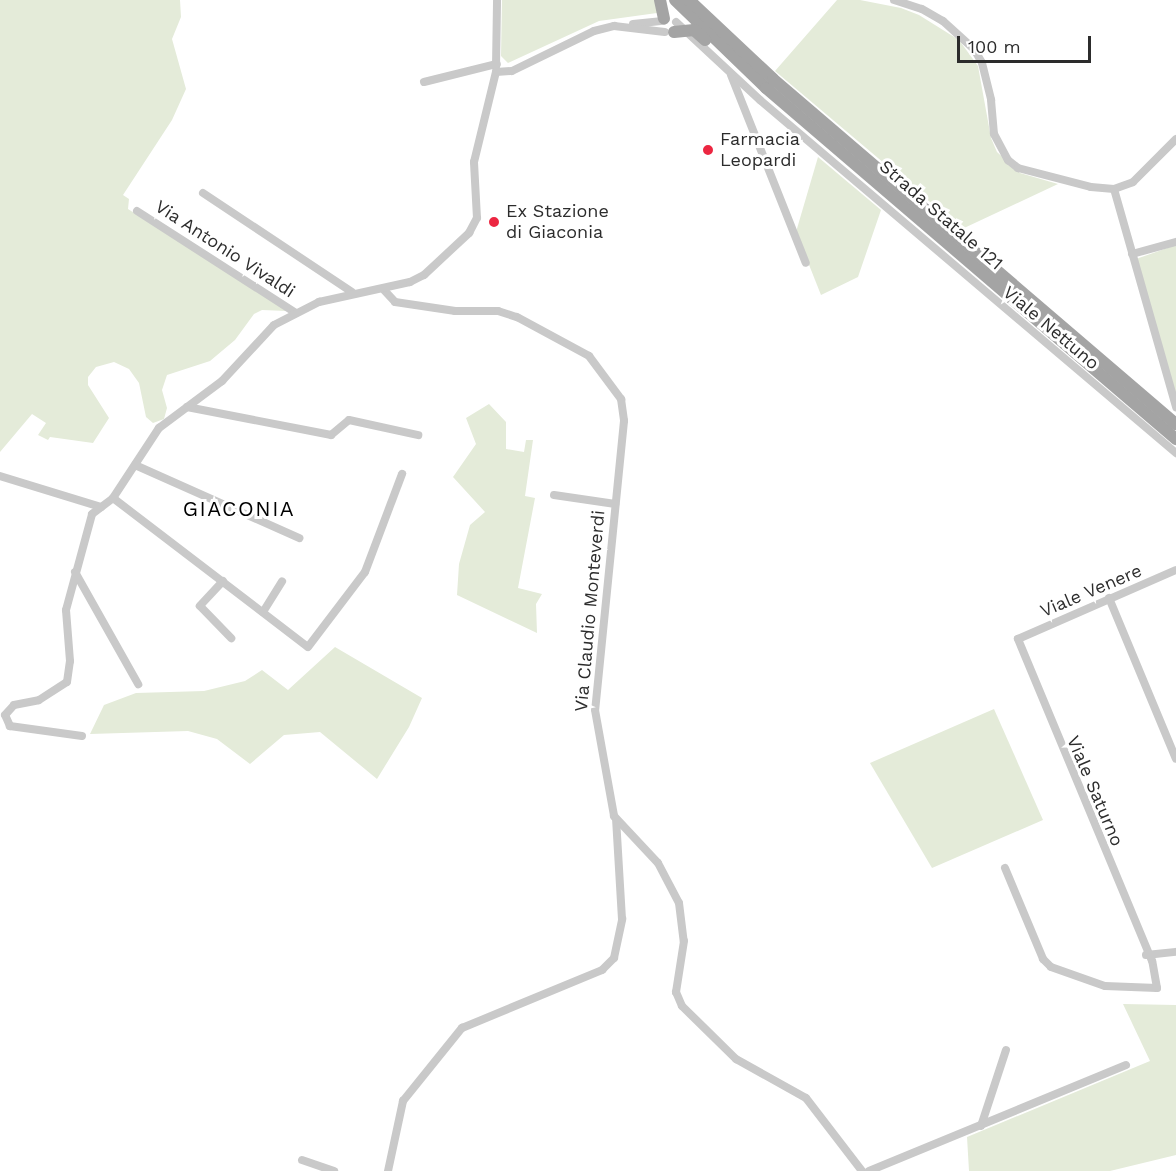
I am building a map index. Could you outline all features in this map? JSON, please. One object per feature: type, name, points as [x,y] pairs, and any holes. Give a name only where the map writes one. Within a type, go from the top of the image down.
[{"type":"main road","points":[[660,0],[673,28],[694,30],[735,69],[766,87]]},
{"type":"main road","points":[[675,0],[691,7]]},
{"type":"main road","name":"Strada Statale 121","points":[[691,7],[766,87],[1176,439]]},
{"type":"main road","name":"Strada Statale 121","points":[[691,7],[1176,424]]},
{"type":"street","points":[[82,736],[10,726],[5,715],[14,705],[39,700],[67,682],[70,661],[65,618],[75,572],[92,514],[113,498],[159,428],[222,381],[274,325],[296,313],[352,292],[384,290],[424,275],[469,233],[476,221],[474,162],[496,68],[497,0]]},
{"type":"street","points":[[894,0],[922,9],[943,21],[974,49],[982,63],[991,100],[994,134],[1008,160],[1029,173],[1114,189],[1133,182],[1176,139]]},
{"type":"street","points":[[424,82],[496,68],[512,71],[594,31],[614,26],[673,28]]},
{"type":"street","name":"Viale Nettuno","points":[[673,28],[731,74],[1176,453]]},
{"type":"street","points":[[731,74],[806,263]]},
{"type":"street","points":[[1114,189],[1176,407]]},
{"type":"street","points":[[203,193],[352,292]]},
{"type":"street","name":"Via Antonio Vivaldi","points":[[137,211],[296,313]]},
{"type":"street","points":[[1132,254],[1176,242]]},
{"type":"street","name":"Via Claudio Monteverdi","points":[[384,290],[395,302],[455,311],[506,313],[596,363],[623,408],[595,710],[600,751],[616,819],[622,919],[614,958],[602,970],[462,1028],[403,1101],[388,1171]]},
{"type":"street","points":[[187,407],[331,435],[349,420],[418,435]]},
{"type":"street","points":[[135,465],[299,538]]},
{"type":"street","points":[[113,498],[308,647],[365,572],[402,474]]},
{"type":"street","points":[[0,476],[100,507]]},
{"type":"street","points":[[554,495],[615,504]]},
{"type":"street","name":"Viale Venere","points":[[1018,639],[1176,570]]},
{"type":"street","points":[[75,572],[138,684]]},
{"type":"street","points":[[223,581],[200,606],[231,638]]},
{"type":"street","points":[[263,612],[282,582]]},
{"type":"street","points":[[1109,598],[1176,759]]},
{"type":"street","name":"Viale Saturno","points":[[1005,868],[1043,959],[1052,967],[1105,986],[1152,990],[1157,983],[1152,961],[1146,955],[1018,639]]},
{"type":"street","points":[[616,819],[658,863],[679,903],[684,941],[676,992],[682,1006],[735,1059],[806,1098],[862,1171]]},
{"type":"street","points":[[1146,955],[1176,952]]},
{"type":"street","points":[[981,1126],[1006,1050]]},
{"type":"street","points":[[868,1171],[1126,1065]]},
{"type":"street","points":[[302,1160],[334,1171]]},
{"type":"green space","points":[[0,0],[180,0],[181,17],[172,39],[186,89],[172,120],[123,195],[129,199],[128,209],[287,311],[262,310],[254,314],[235,340],[210,361],[167,375],[162,390],[167,408],[164,419],[153,423],[146,417],[139,383],[129,369],[114,362],[96,367],[88,377],[88,385],[109,418],[93,443],[50,437],[48,440],[38,435],[46,423],[32,414],[0,452]]},
{"type":"green space","points":[[502,0],[656,0],[657,13],[599,21],[508,63],[501,56]]},
{"type":"green space","points":[[837,0],[860,0],[901,8],[919,15],[959,40],[978,66],[991,138],[997,152],[1020,173],[1058,184],[962,229],[775,71]]},
{"type":"green space","points":[[818,157],[881,210],[858,277],[821,295],[796,232]]},
{"type":"green space","points":[[1176,245],[1176,395],[1136,259]]},
{"type":"green space","points":[[489,404],[506,422],[506,449],[524,452],[526,440],[533,440],[525,496],[535,498],[518,588],[542,594],[536,604],[537,633],[457,595],[459,564],[470,525],[485,512],[453,477],[476,444],[466,418]]},
{"type":"green space","points":[[335,647],[422,698],[409,727],[377,779],[320,732],[284,735],[250,764],[217,739],[188,731],[90,734],[104,705],[136,693],[204,691],[245,681],[262,670],[288,690]]},
{"type":"green space","points":[[994,709],[1043,820],[932,868],[870,763]]},
{"type":"green space","points":[[1123,1004],[1176,1005],[1176,1155],[1110,1171],[969,1171],[967,1137],[1150,1061]]},
{"type":"place","name":"Farmacia Leopardi","points":[[708,150]]},
{"type":"place","name":"Ex Stazione di Giaconia","points":[[494,222]]},
{"type":"district","name":"GIACONIA","points":[[239,509]]}]
